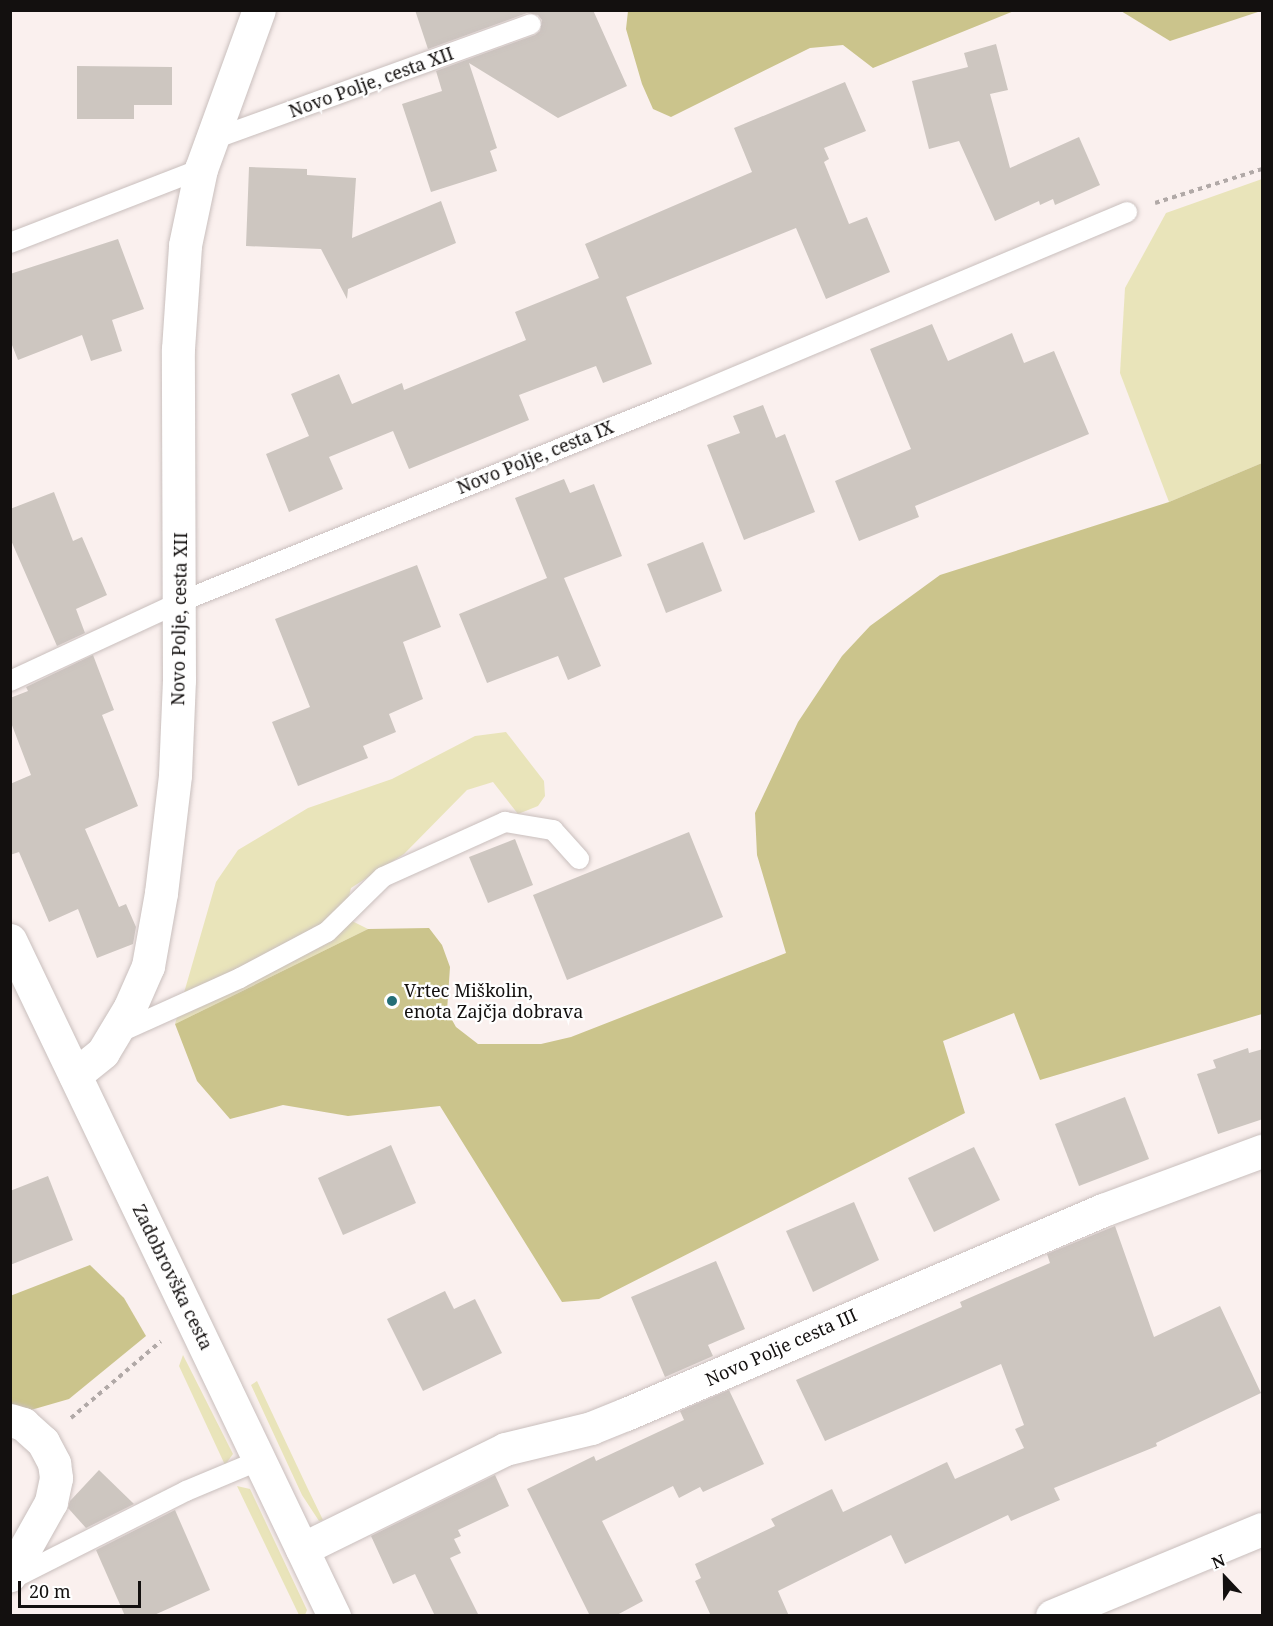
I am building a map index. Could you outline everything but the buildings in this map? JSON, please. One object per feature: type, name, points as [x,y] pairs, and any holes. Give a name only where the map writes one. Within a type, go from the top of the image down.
[{"type":"street","name":"Novo Polje, cesta XII","points":[[75,1075],[103,1052],[147,966],[160,894],[175,775],[180,602],[178,349],[185,245],[206,154],[259,10]]},
{"type":"street","name":"Zadobrovška cesta","points":[[10,940],[334,1616]]},
{"type":"street","name":"Novo Polje cesta III","points":[[302,1549],[505,1449],[591,1428],[1103,1210],[1263,1151]]},
{"type":"street","points":[[10,1420],[23,1424],[43,1442],[54,1463],[56,1478],[51,1502],[10,1575]]},
{"type":"street","points":[[1052,1616],[1263,1529]]},
{"type":"lane","name":"Novo Polje, cesta XII","points":[[206,154],[531,24]]},
{"type":"lane","points":[[10,243],[206,154]]},
{"type":"lane","name":"Novo Polje, cesta IX","points":[[10,681],[180,602],[680,400],[1127,212]]},
{"type":"lane","points":[[113,1035],[240,978],[327,932],[383,877],[506,822],[553,830],[579,859]]},
{"type":"lane","points":[[10,1580],[186,1491],[260,1460]]},
{"type":"path","points":[[1127,212],[1263,169]]},
{"type":"path","points":[[43,1442],[165,1337]]},
{"type":"shaded area","points":[[628,10],[1014,11],[873,68],[843,45],[810,48],[671,117],[653,109],[642,84],[626,29]]},
{"type":"shaded area","points":[[1121,11],[1261,11],[1170,41]]},
{"type":"shaded area","points":[[1262,179],[1262,463],[1169,502],[1120,373],[1125,288],[1166,213]]},
{"type":"shaded area","points":[[1262,463],[1262,1014],[1040,1080],[1014,1013],[943,1041],[965,1113],[599,1299],[562,1302],[440,1106],[348,1116],[283,1105],[230,1119],[197,1081],[175,1024],[368,929],[429,928],[442,945],[450,967],[447,1011],[456,1027],[478,1044],[541,1044],[571,1037],[786,953],[757,855],[755,813],[798,722],[842,656],[870,626],[940,575],[1169,502]]},
{"type":"shaded area","points":[[506,732],[544,781],[545,796],[538,806],[518,814],[493,782],[467,790],[404,854],[351,888],[344,917],[368,929],[175,1024],[216,882],[238,850],[308,808],[392,779],[475,736]]},
{"type":"shaded area","points":[[90,1265],[124,1298],[146,1336],[69,1399],[24,1412],[11,1408],[10,1296]]},
{"type":"shaded area","points":[[183,1355],[233,1454],[225,1465],[179,1366]]},
{"type":"shaded area","points":[[257,1381],[323,1520],[319,1521],[302,1495],[251,1385]]},
{"type":"shaded area","points":[[237,1486],[250,1489],[307,1610],[305,1615],[299,1615]]},
{"type":"place","name":"Vrtec Miškolin, enota Zajčja dobrava","points":[[392,1001]]}]
